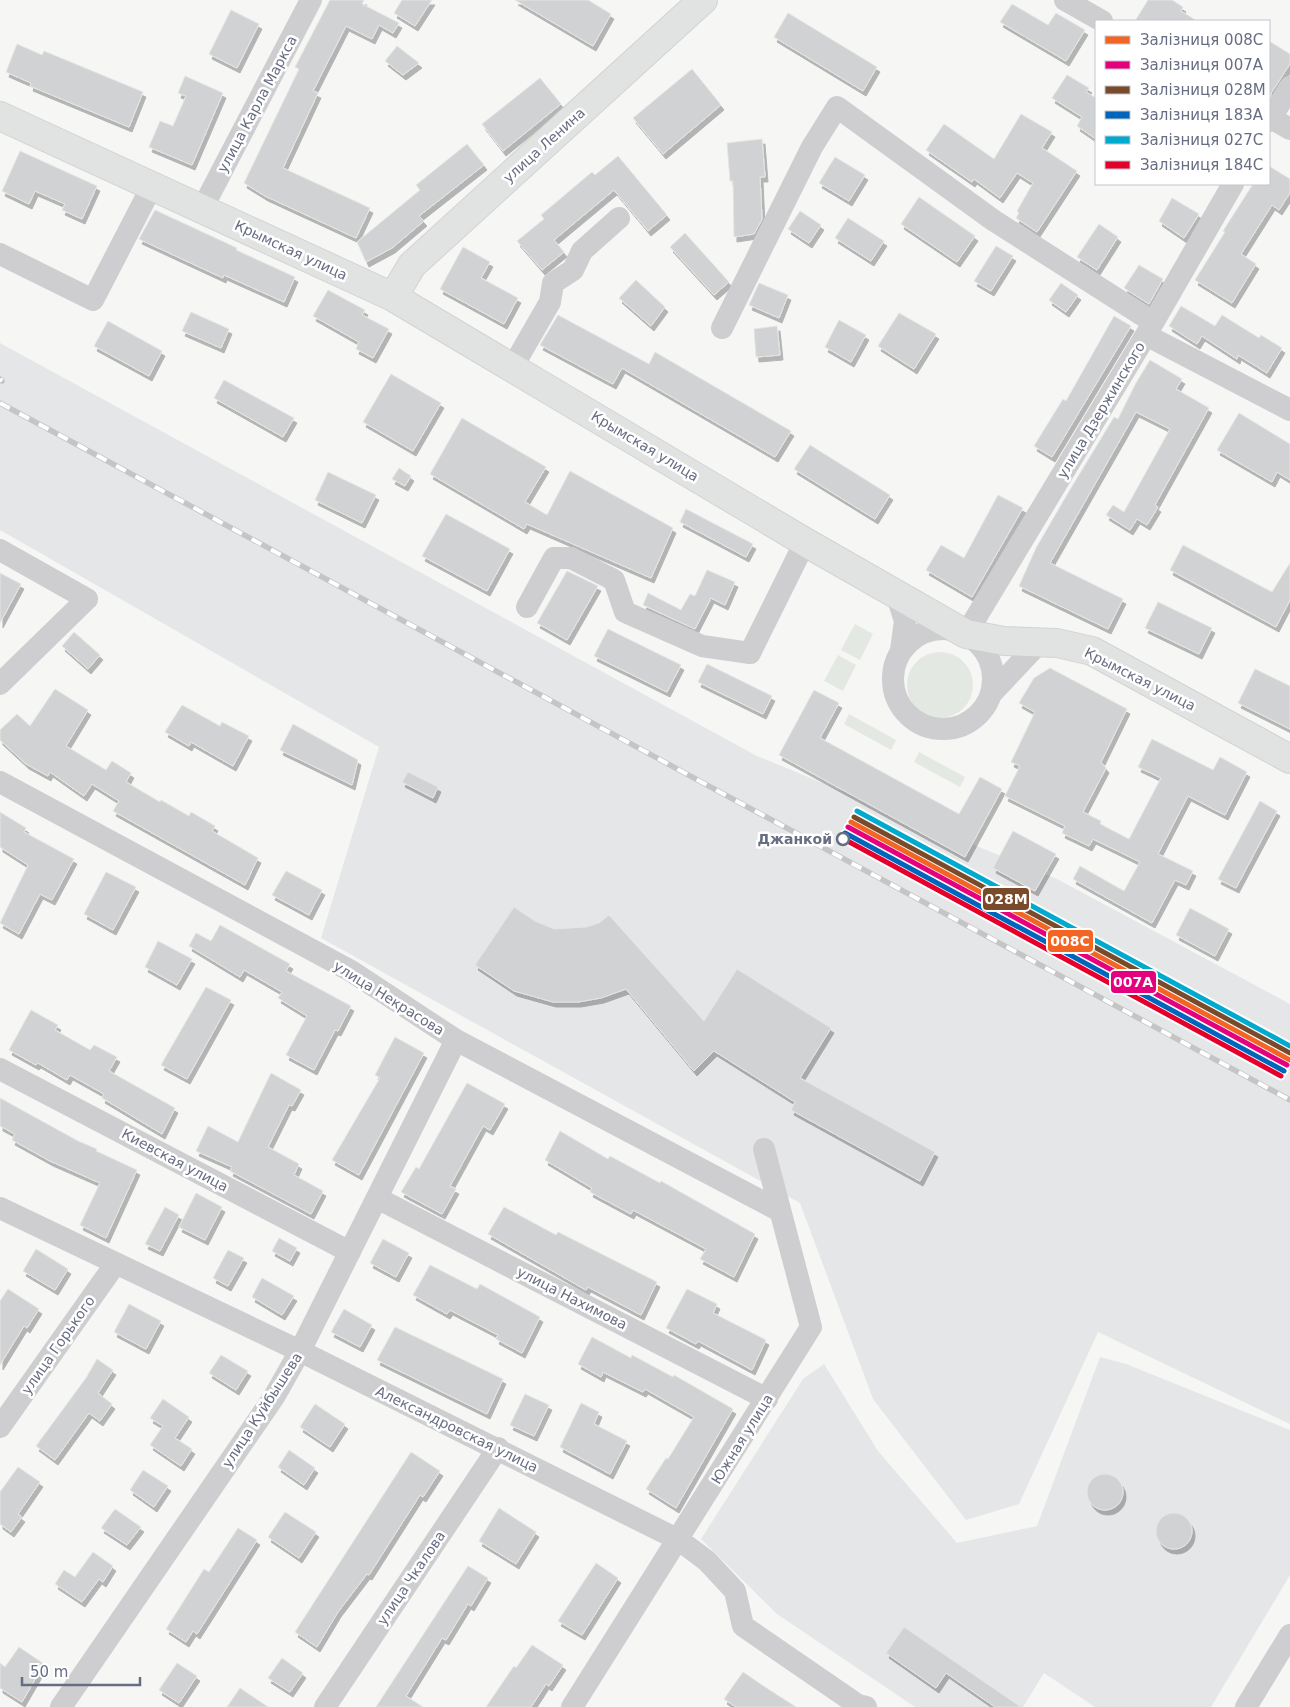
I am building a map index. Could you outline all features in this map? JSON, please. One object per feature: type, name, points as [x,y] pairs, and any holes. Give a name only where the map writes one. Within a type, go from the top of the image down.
[{"type":"main road","name":"улица Ленина","points":[[393,297],[412,265],[703,0]]},
{"type":"main road","name":"Крымская улица","points":[[0,116],[393,297],[805,542],[966,634],[1004,642],[1057,643],[1092,651],[1290,759]]},
{"type":"street","name":"улица Карла Маркса","points":[[202,209],[311,0]]},
{"type":"street","points":[[1065,0],[1100,20]]},
{"type":"street","points":[[1270,117],[1290,87]]},
{"type":"street","points":[[722,328],[812,147],[837,107],[993,220],[1150,329],[1290,410]]},
{"type":"street","points":[[1270,119],[1290,129]]},
{"type":"street","name":"улица Дзержинского","points":[[966,634],[1150,329],[1232,185]]},
{"type":"street","points":[[0,254],[93,300],[152,186]]},
{"type":"street","points":[[512,368],[550,302],[553,283],[573,270],[582,251],[619,218]]},
{"type":"street","points":[[527,607],[554,558],[571,558],[614,580],[625,612],[702,646],[750,654],[805,542]]},
{"type":"street","points":[[0,550],[87,599],[0,684]]},
{"type":"street","points":[[896,593],[905,621],[901,650],[892,673],[895,697],[905,713],[920,724],[944,730],[968,723],[985,706],[990,694],[993,677],[990,660],[980,645],[966,634],[943,628],[931,629],[909,640],[901,650]]},
{"type":"street","points":[[990,694],[1040,642]]},
{"type":"street","name":"улица Некрасова","points":[[0,782],[351,971],[456,1040],[780,1211]]},
{"type":"street","name":"улица Куйбышева","points":[[61,1707],[274,1397],[300,1351],[456,1040]]},
{"type":"street","name":"Киевская улица","points":[[0,1069],[350,1252]]},
{"type":"street","name":"Южная улица","points":[[572,1707],[679,1540],[811,1327],[764,1149]]},
{"type":"street","name":"улица Нахимова","points":[[377,1198],[767,1398]]},
{"type":"street","name":"Александровская улица","points":[[0,1208],[300,1351],[498,1448],[679,1540],[707,1561],[735,1592],[743,1626],[858,1705],[866,1707]]},
{"type":"street","name":"улица Горького","points":[[0,1427],[116,1263]]},
{"type":"street","name":"улица Чкалова","points":[[325,1707],[498,1448]]},
{"type":"street","points":[[1246,1707],[1290,1635]]},
{"type":"shaded area","points":[[0,343],[757,756],[1057,879],[1290,1004],[1290,1424],[1098,1332],[1019,1504],[966,1520],[873,1399],[800,1203],[321,938],[379,747],[0,530]]},
{"type":"shaded area","points":[[855,624],[873,634],[860,660],[841,650]]},
{"type":"shaded area","points":[[934,652],[946,652],[958,657],[968,667],[973,679],[971,698],[958,713],[946,718],[934,718],[922,713],[912,703],[907,691],[907,679],[912,667],[922,657]]},
{"type":"shaded area","points":[[838,655],[856,665],[843,691],[824,681]]},
{"type":"shaded area","points":[[849,714],[896,740],[891,750],[844,724]]},
{"type":"shaded area","points":[[919,752],[965,777],[960,787],[914,762]]},
{"type":"shaded area","points":[[1100,1357],[1126,1364],[1290,1430],[1290,1575],[1211,1707],[1095,1707],[1044,1673],[1023,1707],[915,1707],[777,1614],[701,1539],[803,1379],[824,1364],[878,1451],[957,1543],[1037,1526]]},
{"type":"building","points":[[330,0],[364,0],[362,4],[399,23],[393,33],[379,25],[372,39],[346,26],[313,91],[318,93],[283,168],[370,208],[356,238],[265,196],[244,183],[299,69],[295,67]]},
{"type":"building","points":[[402,0],[432,0],[415,26],[394,13]]},
{"type":"building","points":[[515,0],[588,0],[611,14],[593,46]]},
{"type":"building","points":[[1148,0],[1172,0],[1183,7],[1181,11],[1195,20],[1136,20]]},
{"type":"building","points":[[1012,4],[1048,25],[1056,13],[1085,30],[1066,61],[1000,22]]},
{"type":"building","points":[[231,10],[259,24],[237,68],[209,54]]},
{"type":"building","points":[[788,13],[877,67],[863,91],[774,37]]},
{"type":"building","points":[[1270,42],[1290,54],[1290,64],[1270,94]]},
{"type":"building","points":[[17,44],[42,55],[44,51],[143,92],[129,127],[30,86],[31,83],[6,72]]},
{"type":"building","points":[[397,46],[419,63],[403,75],[385,61]]},
{"type":"building","points":[[692,69],[721,105],[663,154],[633,118]]},
{"type":"building","points":[[1067,75],[1089,88],[1086,92],[1095,97],[1095,138],[1077,126],[1082,117],[1052,98]]},
{"type":"building","points":[[185,76],[223,93],[192,165],[149,147],[160,121],[173,126],[186,96],[178,93]]},
{"type":"building","points":[[540,78],[561,104],[503,151],[482,124]]},
{"type":"building","points":[[1021,114],[1052,132],[1042,148],[1077,171],[1037,232],[1016,218],[1019,213],[1017,211],[1033,183],[1017,173],[1000,198],[974,179],[972,182],[926,150],[944,124],[994,159]]},
{"type":"building","points":[[762,139],[765,177],[760,177],[762,219],[754,234],[734,237],[733,181],[730,181],[727,143]]},
{"type":"building","points":[[467,144],[484,165],[419,216],[424,221],[392,248],[366,262],[357,242],[420,190],[416,185]]},
{"type":"building","points":[[20,151],[97,186],[82,219],[62,210],[65,204],[35,191],[29,204],[2,191]]},
{"type":"building","points":[[618,156],[667,215],[648,231],[614,190],[554,240],[564,252],[542,270],[517,241],[544,219],[541,215],[592,172],[595,175]]},
{"type":"building","points":[[835,157],[865,175],[849,201],[819,183]]},
{"type":"building","points":[[1270,167],[1290,179],[1290,193],[1279,210],[1272,205],[1241,254],[1256,264],[1232,303],[1195,280],[1225,232],[1223,231],[1252,185],[1270,185]]},
{"type":"building","points":[[919,197],[975,236],[957,262],[901,224]]},
{"type":"building","points":[[1172,198],[1199,214],[1184,238],[1159,221]]},
{"type":"building","points":[[155,210],[295,277],[284,302],[224,275],[223,278],[139,239]]},
{"type":"building","points":[[800,211],[821,225],[809,243],[788,229]]},
{"type":"building","points":[[848,218],[884,241],[871,261],[835,238]]},
{"type":"building","points":[[1099,224],[1118,237],[1097,270],[1077,257]]},
{"type":"building","points":[[685,233],[729,282],[714,295],[670,247]]},
{"type":"building","points":[[996,246],[1013,256],[991,291],[974,281]]},
{"type":"building","points":[[463,247],[490,262],[481,278],[518,298],[504,324],[440,289]]},
{"type":"building","points":[[1139,265],[1163,279],[1149,304],[1124,288]]},
{"type":"building","points":[[636,280],[665,307],[651,326],[619,298]]},
{"type":"building","points":[[759,283],[788,295],[779,318],[749,305]]},
{"type":"building","points":[[1061,283],[1078,295],[1066,312],[1049,300]]},
{"type":"building","points":[[328,290],[365,310],[362,315],[389,329],[373,358],[356,349],[359,342],[313,316]]},
{"type":"building","points":[[1181,306],[1215,326],[1222,315],[1259,338],[1261,335],[1282,348],[1267,373],[1238,355],[1237,359],[1202,336],[1197,344],[1169,326]]},
{"type":"building","points":[[191,312],[229,329],[221,348],[182,331]]},
{"type":"building","points":[[899,313],[936,334],[914,369],[878,346]]},
{"type":"building","points":[[558,315],[649,364],[655,352],[791,431],[775,457],[622,368],[613,384],[540,345]]},
{"type":"building","points":[[1114,316],[1131,326],[1052,457],[1034,446],[1063,399],[1066,401]]},
{"type":"building","points":[[839,320],[866,335],[851,362],[825,347]]},
{"type":"building","points":[[108,321],[162,351],[149,376],[94,346]]},
{"type":"building","points":[[777,326],[780,355],[756,357],[754,329]]},
{"type":"building","points":[[1150,360],[1182,379],[1176,389],[1209,408],[1155,505],[1158,507],[1147,525],[1137,519],[1130,530],[1106,515],[1113,505],[1124,512],[1170,429],[1136,412],[1050,563],[1123,599],[1108,629],[1019,586],[1036,548],[1114,417],[1118,419]]},
{"type":"building","points":[[391,374],[441,403],[413,451],[363,422]]},
{"type":"building","points":[[224,380],[294,418],[283,437],[214,398]]},
{"type":"building","points":[[1239,413],[1290,444],[1290,480],[1277,472],[1272,482],[1217,450]]},
{"type":"building","points":[[462,418],[546,467],[525,502],[547,515],[570,471],[673,528],[651,578],[527,524],[524,529],[430,474]]},
{"type":"building","points":[[810,445],[890,495],[875,519],[794,469]]},
{"type":"building","points":[[399,468],[411,476],[405,486],[392,479]]},
{"type":"building","points":[[328,472],[376,495],[362,523],[315,500]]},
{"type":"building","points":[[998,495],[1023,508],[972,597],[926,570],[941,545],[964,558]]},
{"type":"building","points":[[686,509],[753,544],[746,557],[680,522]]},
{"type":"building","points":[[446,514],[510,549],[487,591],[422,556]]},
{"type":"building","points":[[1183,545],[1272,592],[1290,563],[1290,600],[1276,627],[1170,570]]},
{"type":"building","points":[[707,570],[735,582],[725,605],[711,598],[695,629],[643,605],[648,593],[681,610],[690,594],[695,596]]},
{"type":"building","points":[[567,571],[598,586],[567,640],[537,623]]},
{"type":"building","points":[[0,573],[21,584],[0,623]]},
{"type":"building","points":[[1158,602],[1212,628],[1199,654],[1145,628]]},
{"type":"building","points":[[608,629],[681,665],[667,692],[594,656]]},
{"type":"building","points":[[74,632],[100,655],[88,669],[62,646]]},
{"type":"building","points":[[707,664],[772,696],[763,714],[698,682]]},
{"type":"building","points":[[1050,668],[1127,709],[1101,762],[1106,768],[1083,812],[1101,821],[1100,824],[1129,839],[1161,778],[1138,767],[1152,739],[1213,770],[1220,757],[1247,772],[1225,815],[1188,796],[1158,854],[1193,871],[1186,885],[1175,880],[1152,923],[1073,879],[1080,866],[1124,891],[1140,862],[1093,839],[1089,846],[1062,833],[1065,826],[1005,796],[1020,766],[1011,762],[1035,712],[1019,703],[1034,678]]},
{"type":"building","points":[[1255,669],[1290,686],[1290,729],[1238,703]]},
{"type":"building","points":[[55,689],[88,710],[66,746],[106,770],[112,761],[131,773],[126,782],[189,816],[191,812],[215,826],[212,831],[258,858],[245,885],[113,811],[119,801],[92,784],[84,796],[50,772],[48,776],[26,764],[0,740],[0,730],[17,714],[30,726]]},
{"type":"building","name":"Джанкой","points":[[814,690],[839,703],[820,738],[959,814],[980,777],[1002,789],[965,857],[779,755]]},
{"type":"building","points":[[182,705],[220,726],[222,722],[249,736],[233,766],[191,742],[189,746],[165,732]]},
{"type":"building","points":[[293,724],[358,760],[352,785],[280,750]]},
{"type":"building","points":[[408,772],[438,787],[433,798],[402,782]]},
{"type":"building","points":[[1260,801],[1277,811],[1236,888],[1218,879]]},
{"type":"building","points":[[0,812],[26,828],[24,832],[74,859],[52,900],[40,894],[19,934],[0,923],[28,865],[0,847]]},
{"type":"building","points":[[1013,831],[1056,854],[1035,891],[993,868]]},
{"type":"building","points":[[286,871],[322,890],[309,915],[272,895]]},
{"type":"building","points":[[106,872],[136,887],[113,930],[84,914]]},
{"type":"building","points":[[514,907],[535,921],[554,929],[586,927],[599,923],[609,915],[704,1021],[737,969],[831,1028],[800,1078],[935,1152],[920,1181],[791,1110],[795,1102],[714,1051],[694,1071],[626,989],[601,998],[578,1002],[553,1002],[514,991],[475,965]]},
{"type":"building","points":[[1190,908],[1229,929],[1215,956],[1176,935]]},
{"type":"building","points":[[220,925],[290,964],[286,971],[351,1006],[338,1031],[335,1030],[314,1070],[286,1055],[307,1016],[278,998],[282,992],[244,970],[240,977],[189,946],[196,933],[211,941]]},
{"type":"building","points":[[158,941],[192,959],[177,985],[145,967]]},
{"type":"building","points":[[206,987],[231,1000],[187,1079],[161,1065]]},
{"type":"building","points":[[31,1010],[58,1025],[55,1030],[90,1050],[94,1045],[117,1057],[109,1071],[175,1108],[162,1134],[102,1098],[104,1094],[70,1075],[67,1080],[38,1063],[36,1065],[9,1050]]},
{"type":"building","points":[[395,1037],[424,1053],[359,1175],[332,1160],[380,1078],[375,1075]]},
{"type":"building","points":[[271,1073],[301,1090],[292,1106],[289,1105],[268,1147],[299,1164],[294,1175],[323,1191],[311,1214],[230,1171],[232,1167],[196,1151],[208,1126],[238,1142]]},
{"type":"building","points":[[467,1083],[505,1104],[490,1130],[483,1126],[450,1186],[456,1189],[442,1214],[401,1192],[416,1167],[419,1169]]},
{"type":"building","points":[[0,1098],[78,1141],[97,1149],[96,1151],[137,1170],[106,1238],[80,1225],[100,1183],[50,1161],[12,1140],[15,1134],[0,1126]]},
{"type":"building","points":[[560,1131],[608,1159],[610,1156],[660,1183],[661,1181],[755,1234],[734,1277],[700,1259],[706,1249],[633,1210],[631,1214],[590,1192],[592,1188],[545,1160]]},
{"type":"building","points":[[196,1193],[222,1207],[205,1240],[179,1227]]},
{"type":"building","points":[[165,1207],[179,1215],[160,1251],[145,1244]]},
{"type":"building","points":[[504,1207],[556,1235],[558,1232],[657,1282],[641,1315],[588,1287],[586,1290],[488,1234]]},
{"type":"building","points":[[279,1238],[297,1248],[290,1261],[272,1251]]},
{"type":"building","points":[[383,1239],[409,1253],[396,1277],[370,1263]]},
{"type":"building","points":[[36,1249],[68,1269],[55,1290],[23,1271]]},
{"type":"building","points":[[228,1250],[244,1258],[228,1286],[213,1278]]},
{"type":"building","points":[[430,1265],[477,1289],[480,1284],[540,1317],[522,1353],[496,1339],[498,1335],[450,1310],[447,1314],[413,1295]]},
{"type":"building","points":[[262,1278],[294,1296],[282,1315],[252,1297]]},
{"type":"building","points":[[8,1289],[39,1309],[27,1328],[24,1326],[0,1365],[0,1301]]},
{"type":"building","points":[[687,1289],[717,1304],[713,1313],[766,1340],[752,1370],[698,1341],[696,1344],[666,1328]]},
{"type":"building","points":[[129,1304],[161,1321],[146,1349],[114,1332]]},
{"type":"building","points":[[344,1309],[372,1325],[360,1347],[331,1332]]},
{"type":"building","points":[[395,1327],[503,1379],[487,1414],[377,1360]]},
{"type":"building","points":[[592,1337],[631,1358],[632,1355],[673,1377],[674,1375],[733,1409],[676,1508],[646,1489],[666,1458],[668,1459],[694,1417],[645,1389],[643,1392],[603,1372],[601,1377],[578,1364]]},
{"type":"building","points":[[221,1355],[248,1371],[236,1390],[209,1373]]},
{"type":"building","points":[[97,1359],[113,1370],[98,1393],[112,1404],[100,1421],[89,1413],[55,1460],[36,1446],[86,1378]]},
{"type":"building","points":[[525,1394],[549,1405],[534,1436],[510,1425]]},
{"type":"building","points":[[163,1399],[189,1417],[175,1438],[192,1449],[181,1466],[150,1445],[163,1426],[150,1418]]},
{"type":"building","points":[[581,1403],[599,1412],[594,1424],[627,1441],[610,1474],[560,1447]]},
{"type":"building","points":[[315,1404],[345,1424],[330,1447],[300,1427]]},
{"type":"building","points":[[289,1450],[315,1468],[304,1485],[278,1467]]},
{"type":"building","points":[[411,1452],[440,1471],[423,1497],[420,1495],[369,1575],[367,1574],[338,1612],[317,1647],[295,1632]]},
{"type":"building","points":[[18,1467],[40,1482],[18,1514],[22,1517],[11,1532],[0,1524],[0,1492]]},
{"type":"building","points":[[143,1470],[168,1486],[154,1507],[130,1490]]},
{"type":"building","points":[[1105,1474],[1112,1475],[1118,1479],[1122,1485],[1122,1499],[1118,1505],[1112,1509],[1105,1510],[1098,1509],[1092,1505],[1088,1499],[1087,1492],[1088,1485],[1092,1479],[1098,1475]]},
{"type":"building","points":[[499,1508],[536,1532],[516,1564],[479,1541]]},
{"type":"building","points":[[115,1509],[141,1527],[127,1545],[101,1528]]},
{"type":"building","points":[[285,1512],[316,1532],[299,1558],[268,1537]]},
{"type":"building","points":[[1174,1513],[1181,1514],[1187,1518],[1191,1524],[1191,1538],[1187,1544],[1181,1548],[1174,1549],[1167,1548],[1161,1544],[1157,1538],[1156,1531],[1157,1524],[1161,1518],[1167,1514]]},
{"type":"building","points":[[238,1528],[257,1540],[197,1634],[193,1631],[186,1642],[166,1629],[204,1569],[209,1572]]},
{"type":"building","points":[[93,1552],[113,1566],[103,1582],[99,1579],[82,1602],[55,1584],[64,1570],[75,1577]]},
{"type":"building","points":[[596,1563],[618,1578],[582,1635],[558,1621]]},
{"type":"building","points":[[468,1566],[488,1578],[471,1606],[468,1604],[446,1640],[442,1638],[406,1696],[423,1707],[376,1707]]},
{"type":"building","points":[[904,1627],[1021,1707],[995,1707],[946,1673],[936,1688],[886,1653]]},
{"type":"building","points":[[532,1645],[563,1665],[549,1686],[546,1684],[531,1707],[486,1707],[514,1666],[516,1668]]},
{"type":"building","points":[[19,1647],[44,1664],[22,1702],[0,1688],[0,1663],[5,1667]]},
{"type":"building","points":[[282,1658],[303,1673],[290,1692],[268,1678]]},
{"type":"building","points":[[177,1663],[197,1676],[179,1703],[159,1690]]},
{"type":"building","points":[[743,1672],[796,1707],[736,1707],[724,1699]]},
{"type":"building","points":[[240,1688],[268,1707],[227,1707]]},
{"type":"railway","points":[[0,403],[1290,1100]]},
{"type":"rail line","name":"027С","points":[[857,811],[1290,1046]]},
{"type":"rail line","name":"028М","points":[[854,817],[1290,1053]]},
{"type":"rail line","name":"008С","points":[[851,822],[1290,1060]]},
{"type":"rail line","name":"007А","points":[[848,827],[1287,1065]]},
{"type":"rail line","name":"183А","points":[[845,833],[1284,1071]]},
{"type":"rail line","name":"184С","points":[[842,838],[1281,1076]]},
{"type":"place","name":"Джанкой","points":[[843,839]]}]
